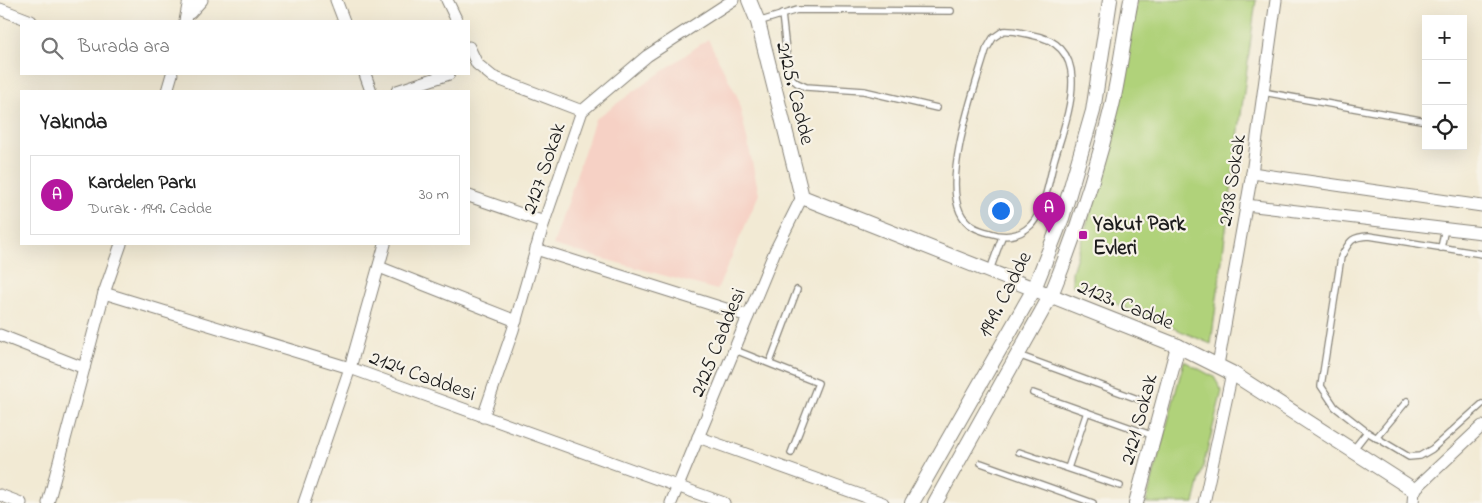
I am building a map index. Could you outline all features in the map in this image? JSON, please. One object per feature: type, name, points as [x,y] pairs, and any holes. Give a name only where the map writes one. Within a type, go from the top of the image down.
[{"type":"street","points":[[186,17],[189,0]]},
{"type":"street","points":[[186,17],[202,0]]},
{"type":"street","points":[[336,0],[344,20]]},
{"type":"street","points":[[447,0],[457,20]]},
{"type":"street","name":"2127 Sokak","points":[[483,417],[516,321],[544,222],[582,111],[647,56],[733,0]]},
{"type":"street","name":"2125. Cadde","points":[[749,0],[758,22],[802,197]]},
{"type":"street","name":"1949. Cadde","points":[[912,503],[1034,289],[1062,218],[1088,130],[1100,70],[1110,0]]},
{"type":"street","name":"1949. Cadde","points":[[935,503],[1051,295],[1065,261],[1099,159],[1112,104],[1131,0]]},
{"type":"street","name":"2138 Sokak","points":[[1218,364],[1252,173],[1276,0]]},
{"type":"street","points":[[0,9],[28,20]]},
{"type":"street","points":[[470,52],[473,66],[493,77],[582,111]]},
{"type":"street","points":[[167,90],[170,75]]},
{"type":"street","points":[[365,75],[371,90]]},
{"type":"street","points":[[400,90],[446,75]]},
{"type":"street","points":[[1252,173],[1482,206]]},
{"type":"street","points":[[470,196],[544,222]]},
{"type":"street","name":"2123. Cadde","points":[[802,197],[1051,295],[1218,364],[1353,451],[1414,497]]},
{"type":"street","name":"2125 Caddesi","points":[[671,503],[775,251],[802,197]]},
{"type":"street","points":[[1246,205],[1482,233]]},
{"type":"street","points":[[48,503],[104,293],[121,245]]},
{"type":"street","points":[[304,503],[350,368],[385,245]]},
{"type":"street","points":[[536,249],[748,316]]},
{"type":"street","points":[[379,267],[516,321]]},
{"type":"street","name":"2124 Caddesi","points":[[104,293],[350,368],[724,503]]},
{"type":"street","points":[[0,335],[84,368]]},
{"type":"street","name":"2121 Sokak","points":[[1136,503],[1178,346]]},
{"type":"street","points":[[1204,503],[1232,373]]},
{"type":"street","points":[[1414,497],[1482,426]]},
{"type":"street","points":[[698,437],[883,503]]},
{"type":"street","points":[[0,495],[21,503]]},
{"type":"lane","points":[[758,22],[797,10],[951,11]]},
{"type":"lane","points":[[782,14],[789,76],[797,83],[806,87],[864,91],[937,108]]},
{"type":"lane","points":[[1008,30],[1042,36],[1054,42],[1068,56],[1073,77],[1065,123],[1040,210],[1026,229],[1014,235],[1002,237],[978,230],[965,219],[957,198],[957,172],[964,124],[986,50],[993,38],[1002,31],[1008,30]]},
{"type":"lane","points":[[1263,92],[1422,120]]},
{"type":"lane","points":[[1441,248],[1445,228]]},
{"type":"lane","points":[[1482,254],[1369,236],[1355,237],[1349,242],[1341,257],[1321,386],[1335,407],[1367,432],[1409,457],[1420,456],[1432,449],[1482,404]]},
{"type":"lane","points":[[989,271],[1002,237]]},
{"type":"lane","points":[[770,362],[797,290]]},
{"type":"lane","points":[[735,350],[770,362],[818,383],[791,453]]},
{"type":"lane","points":[[1018,355],[1146,402]]},
{"type":"lane","points":[[1033,392],[1154,436]]},
{"type":"lane","points":[[1376,438],[1407,401]]},
{"type":"lane","points":[[1068,468],[1087,412]]},
{"type":"lane","points":[[1353,451],[1367,432]]},
{"type":"lane","points":[[1019,452],[1120,486]]},
{"type":"lane","points":[[981,463],[1093,503]]},
{"type":"shaded area","points":[[708,39],[738,98],[759,194],[717,290],[553,245],[595,119]]},
{"type":"green space","points":[[1137,0],[1256,0],[1211,344],[1072,285],[1072,272],[1105,165]]},
{"type":"green space","points":[[1184,361],[1214,377],[1222,391],[1194,503],[1146,503]]},
{"type":"place","name":"Kardelen Parkı","points":[[1049,233]]},
{"type":"place","name":"Yakut Park Evleri","points":[[1083,235]]}]
